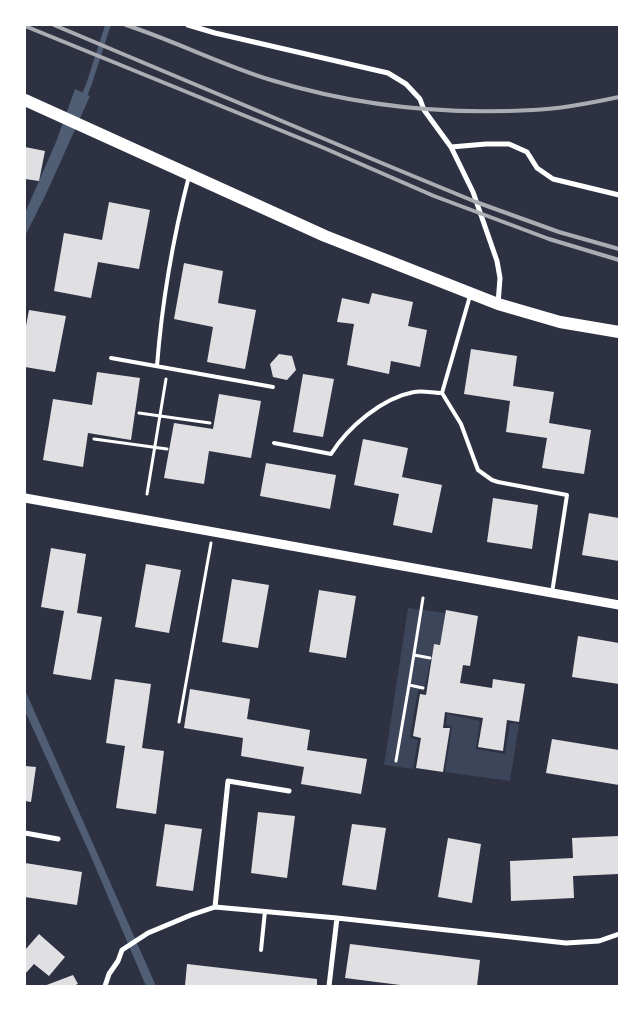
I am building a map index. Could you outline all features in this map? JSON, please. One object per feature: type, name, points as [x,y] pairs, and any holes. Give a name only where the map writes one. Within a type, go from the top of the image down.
[{"type":"main road","points":[[25,100],[325,236],[470,294],[560,322],[619,332]]},
{"type":"street","points":[[188,25],[388,73],[406,84],[420,99],[424,110],[451,147],[473,192],[497,261],[500,278],[498,304]]},
{"type":"street","points":[[451,147],[509,144],[527,152],[537,168],[554,179],[619,195]]},
{"type":"street","points":[[25,498],[619,604]]},
{"type":"street","points":[[215,907],[228,781],[289,792]]},
{"type":"street","points":[[25,833],[58,839]]},
{"type":"street","points":[[105,986],[109,974],[118,961],[122,950],[148,933],[215,907],[337,918],[566,943],[599,941],[619,934]]},
{"type":"street","points":[[329,986],[337,918]]},
{"type":"lane","points":[[156,366],[175,229],[189,173]]},
{"type":"lane","points":[[470,294],[442,393],[461,424],[478,470],[498,482],[568,495],[552,593]]},
{"type":"lane","points":[[110,358],[272,387]]},
{"type":"lane","points":[[274,443],[331,454],[339,442],[360,420],[384,403],[415,391],[442,393]]},
{"type":"lane","points":[[261,950],[266,911]]},
{"type":"path","points":[[148,494],[168,368]]},
{"type":"path","points":[[139,413],[210,423]]},
{"type":"path","points":[[94,440],[168,449]]},
{"type":"path","points":[[179,722],[213,532]]},
{"type":"path","points":[[396,761],[424,598]]},
{"type":"path","points":[[414,655],[430,658]]},
{"type":"path","points":[[409,685],[423,688]]},
{"type":"shaded area","points":[[75,89],[90,96],[25,236],[25,213],[56,142]]},
{"type":"shaded area","points":[[408,608],[446,613],[440,644],[434,644],[424,691],[418,690],[410,738],[418,740],[413,769],[384,765]]},
{"type":"shaded area","points":[[25,690],[156,986],[146,986],[89,852],[25,711]]},
{"type":"shaded area","points":[[447,714],[480,721],[476,749],[505,754],[510,723],[519,724],[510,781],[445,772],[452,726],[446,725]]},
{"type":"building","points":[[25,147],[45,151],[39,181],[25,179]]},
{"type":"building","points":[[109,202],[150,210],[139,269],[98,262],[91,298],[54,291],[64,233],[102,240]]},
{"type":"building","points":[[184,263],[223,271],[218,303],[256,310],[245,369],[207,362],[213,327],[174,319]]},
{"type":"building","points":[[372,293],[413,302],[408,326],[427,330],[420,367],[391,361],[389,374],[347,365],[354,324],[337,322],[342,298],[369,304]]},
{"type":"building","points":[[29,310],[66,316],[55,372],[25,367],[25,331]]},
{"type":"building","points":[[471,349],[517,356],[513,386],[554,392],[549,423],[591,430],[584,474],[542,468],[547,438],[506,432],[510,401],[464,394]]},
{"type":"building","points":[[279,354],[292,356],[296,370],[287,380],[273,377],[270,364]]},
{"type":"building","points":[[97,372],[140,378],[131,440],[88,433],[83,467],[43,460],[53,399],[92,405]]},
{"type":"building","points":[[303,374],[334,379],[323,437],[293,432]]},
{"type":"building","points":[[219,394],[261,401],[251,458],[209,451],[204,484],[164,478],[174,423],[213,429]]},
{"type":"building","points":[[363,439],[408,448],[402,477],[442,485],[432,533],[393,525],[399,494],[354,485]]},
{"type":"building","points":[[266,463],[336,475],[330,509],[260,496]]},
{"type":"building","points":[[493,498],[538,505],[532,549],[487,542]]},
{"type":"building","points":[[589,513],[619,518],[619,561],[582,555]]},
{"type":"building","points":[[51,548],[86,554],[77,613],[102,617],[91,680],[53,674],[64,611],[41,607]]},
{"type":"building","points":[[146,564],[181,570],[169,633],[135,627]]},
{"type":"building","points":[[232,579],[269,585],[258,648],[222,642]]},
{"type":"building","points":[[319,590],[356,596],[346,658],[309,652]]},
{"type":"building","points":[[446,610],[478,616],[470,666],[463,665],[460,683],[492,688],[493,679],[525,684],[519,722],[507,720],[503,751],[478,747],[483,718],[445,712],[443,728],[450,728],[443,772],[416,768],[421,738],[413,736],[420,694],[426,695],[434,644],[440,645]]},
{"type":"building","points":[[578,636],[619,643],[619,684],[572,677]]},
{"type":"building","points":[[115,679],[151,684],[142,748],[164,751],[156,814],[116,808],[125,746],[106,743]]},
{"type":"building","points":[[190,689],[250,699],[247,719],[310,730],[307,750],[367,759],[361,794],[301,784],[304,767],[241,756],[243,738],[184,728]]},
{"type":"building","points":[[552,739],[619,750],[619,785],[546,773]]},
{"type":"building","points":[[25,766],[36,767],[31,802],[25,801]]},
{"type":"building","points":[[258,812],[295,816],[287,878],[251,873]]},
{"type":"building","points":[[165,824],[202,829],[193,891],[156,886]]},
{"type":"building","points":[[352,824],[386,828],[376,890],[342,885]]},
{"type":"building","points":[[619,836],[619,874],[573,876],[574,898],[511,901],[510,861],[573,858],[572,838]]},
{"type":"building","points":[[448,838],[481,844],[472,903],[438,897]]},
{"type":"building","points":[[25,863],[82,872],[77,905],[25,897]]},
{"type":"building","points":[[39,934],[65,957],[49,976],[34,964],[25,974],[25,950]]},
{"type":"building","points":[[350,944],[480,960],[477,986],[408,986],[345,978]]},
{"type":"building","points":[[187,964],[317,979],[317,986],[185,986]]},
{"type":"building","points":[[73,975],[78,984],[73,986],[44,986]]},
{"type":"waterway","points":[[83,99],[108,25]]},
{"type":"railway","points":[[54,25],[476,202],[559,232],[619,249]]},
{"type":"railway","points":[[126,25],[271,80],[335,96],[401,107],[467,111],[533,110],[619,97]]},
{"type":"railway","points":[[25,26],[324,148],[434,196],[549,239],[619,260]]}]
